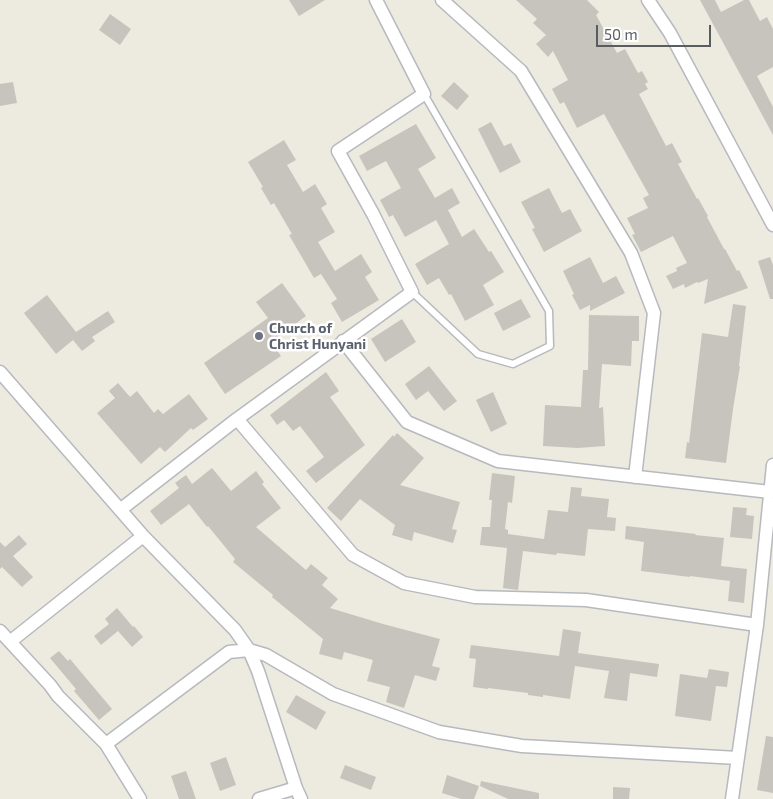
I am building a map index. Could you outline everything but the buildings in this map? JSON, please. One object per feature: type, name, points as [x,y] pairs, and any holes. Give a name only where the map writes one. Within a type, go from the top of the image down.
[{"type":"street","points":[[120,510],[236,418],[412,292],[338,150],[424,94],[376,0]]},
{"type":"street","points":[[442,0],[521,71],[631,253],[654,313],[635,477]]},
{"type":"street","points":[[648,0],[670,33],[773,225]]},
{"type":"street","points":[[343,340],[407,422],[498,461],[770,492]]},
{"type":"street","points":[[0,372],[142,536],[235,630],[249,650],[299,793],[259,799]]},
{"type":"street","points":[[236,418],[353,555],[404,583],[475,598],[586,600],[757,626]]},
{"type":"street","points":[[732,799],[757,626],[768,572],[770,492],[773,465]]},
{"type":"street","points":[[11,641],[142,536]]},
{"type":"street","points":[[0,631],[11,641],[58,696],[106,744],[140,799]]},
{"type":"street","points":[[106,744],[229,652],[249,650],[266,655],[333,694],[439,732],[522,746],[738,758]]},
{"type":"lane","points":[[412,292],[478,354],[514,364],[550,346],[549,311],[424,94]]},
{"type":"place","name":"Church of Christ Hunyani","points":[[259,336]]}]
